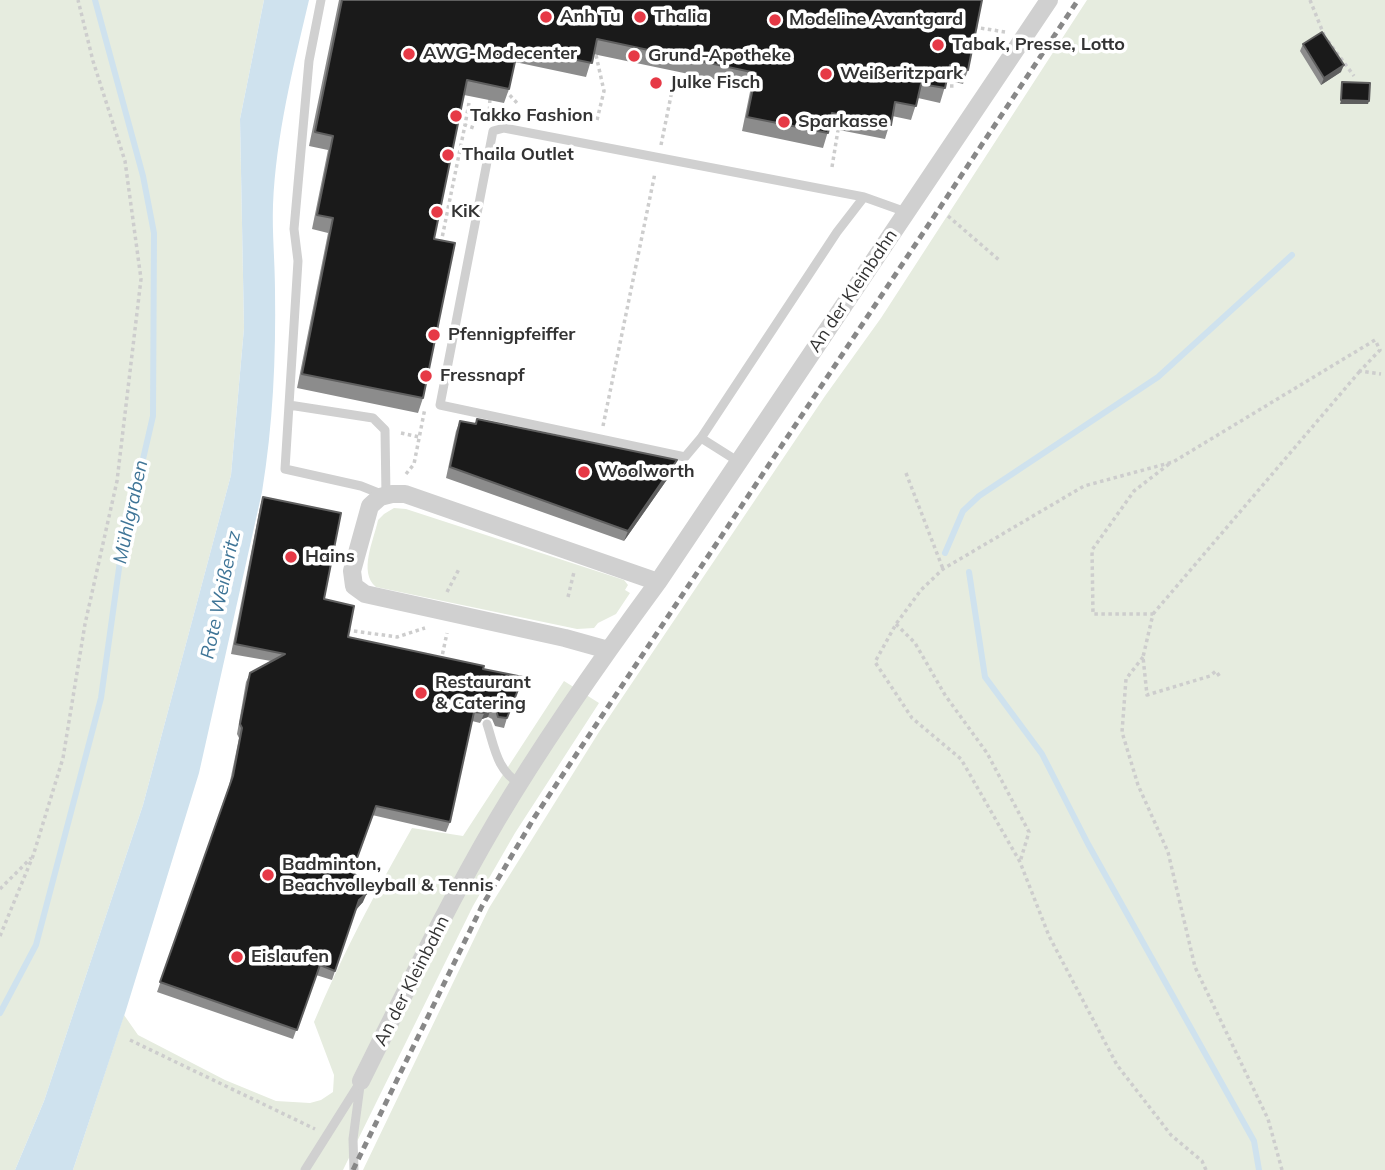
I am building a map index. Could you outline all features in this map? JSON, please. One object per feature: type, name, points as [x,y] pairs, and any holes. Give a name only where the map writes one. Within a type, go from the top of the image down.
[{"type":"street","name":"An der Kleinbahn","points":[[361,1081],[497,820],[608,650],[658,582],[1049,0]]},
{"type":"street","points":[[608,650],[365,594],[354,586],[352,571],[370,506],[380,497],[405,494],[658,582]]},
{"type":"lane","points":[[289,405],[373,418],[385,430],[386,496],[361,486],[285,469],[289,405],[298,261],[294,229],[309,61],[321,0]]},
{"type":"lane","points":[[864,197],[837,232],[701,438],[685,457],[440,405],[493,131],[504,128],[864,197],[906,212]]},
{"type":"lane","points":[[701,438],[739,462]]},
{"type":"lane","points":[[487,724],[507,776],[520,784]]},
{"type":"lane","points":[[355,1170],[353,1139],[361,1081]]},
{"type":"lane","name":"An der Kleinbahn","points":[[304,1170],[361,1081]]},
{"type":"path","points":[[0,936],[33,856],[63,758],[85,624],[117,481],[141,279],[125,161],[93,61],[78,0]]},
{"type":"path","points":[[1310,0],[1325,36],[1354,76]]},
{"type":"path","points":[[975,27],[1010,33]]},
{"type":"path","points":[[597,120],[604,91],[596,55],[598,44]]},
{"type":"path","points":[[600,439],[676,71]]},
{"type":"path","points":[[500,86],[518,104]]},
{"type":"path","points":[[489,100],[491,90]]},
{"type":"path","points":[[469,103],[440,247],[470,253]]},
{"type":"path","points":[[465,125],[479,129]]},
{"type":"path","points":[[832,167],[838,130]]},
{"type":"path","points":[[948,216],[999,260]]},
{"type":"path","points":[[1153,614],[1093,614],[1092,550],[1133,491],[1173,462],[1375,340],[1380,350],[1153,614],[1143,657],[1147,695],[1210,676],[1216,671],[1220,677]]},
{"type":"path","points":[[1360,371],[1381,374]]},
{"type":"path","points":[[386,496],[414,464],[419,437]]},
{"type":"path","points":[[1173,462],[1084,486],[943,569],[921,590],[896,624],[876,662],[912,718],[961,759],[1020,862],[1049,936],[1117,1065],[1171,1135],[1202,1161],[1206,1170]]},
{"type":"path","points":[[905,472],[943,569]]},
{"type":"path","points":[[341,621],[348,630],[397,637],[425,628],[441,612]]},
{"type":"path","points":[[896,624],[915,643],[945,695],[987,754],[1030,832],[1020,862]]},
{"type":"path","points":[[447,633],[440,661],[452,663]]},
{"type":"path","points":[[1143,657],[1126,679],[1122,732],[1138,785],[1168,852],[1195,967],[1268,1119],[1282,1170]]},
{"type":"path","points":[[0,889],[33,856]]},
{"type":"path","points":[[130,1040],[327,1134]]},
{"type":"shaded area","points":[[0,0],[264,0],[240,119],[244,328],[231,475],[143,805],[44,1101],[15,1170],[0,1170]]},
{"type":"shaded area","points":[[1087,0],[1385,0],[1385,1170],[363,1170],[489,908],[599,732],[825,396],[881,318]]},
{"type":"shaded area","points":[[394,508],[406,509],[624,580],[628,585],[625,590],[630,593],[616,614],[594,628],[577,629],[376,587],[368,573],[371,546],[378,520]]},
{"type":"shaded area","points":[[564,681],[599,703],[515,833],[473,906],[343,1170],[73,1170],[124,1015],[138,1035],[225,1080],[276,1101],[310,1103],[333,1092],[334,1075],[314,1022],[348,948],[412,828],[463,836]]},
{"type":"water","name":"Rote Weißeritz","points":[[264,0],[309,0],[286,102],[275,179],[274,366],[269,442],[262,492],[199,773],[126,1010],[73,1170],[15,1170],[44,1101],[143,805],[231,475],[244,328],[240,119]]},
{"type":"building","points":[[342,0],[982,0],[968,70],[950,65],[945,88],[921,84],[916,106],[895,102],[891,125],[832,113],[828,133],[747,117],[756,73],[597,39],[592,63],[518,48],[509,89],[467,80],[434,239],[455,243],[423,398],[302,374],[333,218],[317,215],[333,136],[315,132]]},
{"type":"building","points":[[1322,32],[1344,65],[1324,78],[1303,44]]},
{"type":"building","points":[[1342,82],[1370,83],[1369,101],[1341,100]]},
{"type":"building","points":[[477,419],[677,460],[628,531],[450,467],[460,421],[476,424]]},
{"type":"building","points":[[263,497],[341,513],[324,599],[354,606],[348,637],[523,677],[507,718],[498,717],[496,710],[491,708],[484,713],[474,712],[450,822],[376,806],[352,872],[364,882],[367,893],[359,900],[335,971],[320,965],[297,1030],[160,982],[233,776],[250,673],[285,654],[235,644]]},
{"type":"waterway","name":"Mühlgraben","points":[[0,1013],[36,945],[101,698],[121,554],[153,416],[154,233],[143,176],[95,0]]},
{"type":"waterway","points":[[945,553],[963,511],[979,496],[1158,377],[1292,255]]},
{"type":"waterway","points":[[969,572],[985,677],[1042,754],[1088,844],[1254,1141],[1259,1170]]},
{"type":"railway","points":[[353,1170],[482,906],[534,818],[1078,0]]},
{"type":"place","name":"Anh Tu","points":[[546,17]]},
{"type":"place","name":"Thalia","points":[[640,17]]},
{"type":"place","name":"Modeline Avantgard","points":[[775,20]]},
{"type":"place","name":"Tabak, Presse, Lotto","points":[[938,45]]},
{"type":"place","name":"AWG-Modecenter","points":[[409,54]]},
{"type":"place","name":"Grund-Apotheke","points":[[634,56]]},
{"type":"place","name":"Weißeritzpark","points":[[826,74]]},
{"type":"place","name":"Julke Fisch","points":[[656,83]]},
{"type":"place","name":"Takko Fashion","points":[[456,116]]},
{"type":"place","name":"Sparkasse","points":[[784,122]]},
{"type":"place","name":"Thaila Outlet","points":[[448,155]]},
{"type":"place","name":"KiK","points":[[437,212]]},
{"type":"place","name":"Pfennigpfeiffer","points":[[434,335]]},
{"type":"place","name":"Fressnapf","points":[[426,376]]},
{"type":"place","name":"Woolworth","points":[[584,472]]},
{"type":"place","name":"Hains","points":[[291,557]]},
{"type":"place","name":"Restaurant & Catering","points":[[421,693]]},
{"type":"place","name":"Badminton, Beachvolleyball & Tennis","points":[[268,875]]},
{"type":"place","name":"Eislaufen","points":[[237,957]]}]
